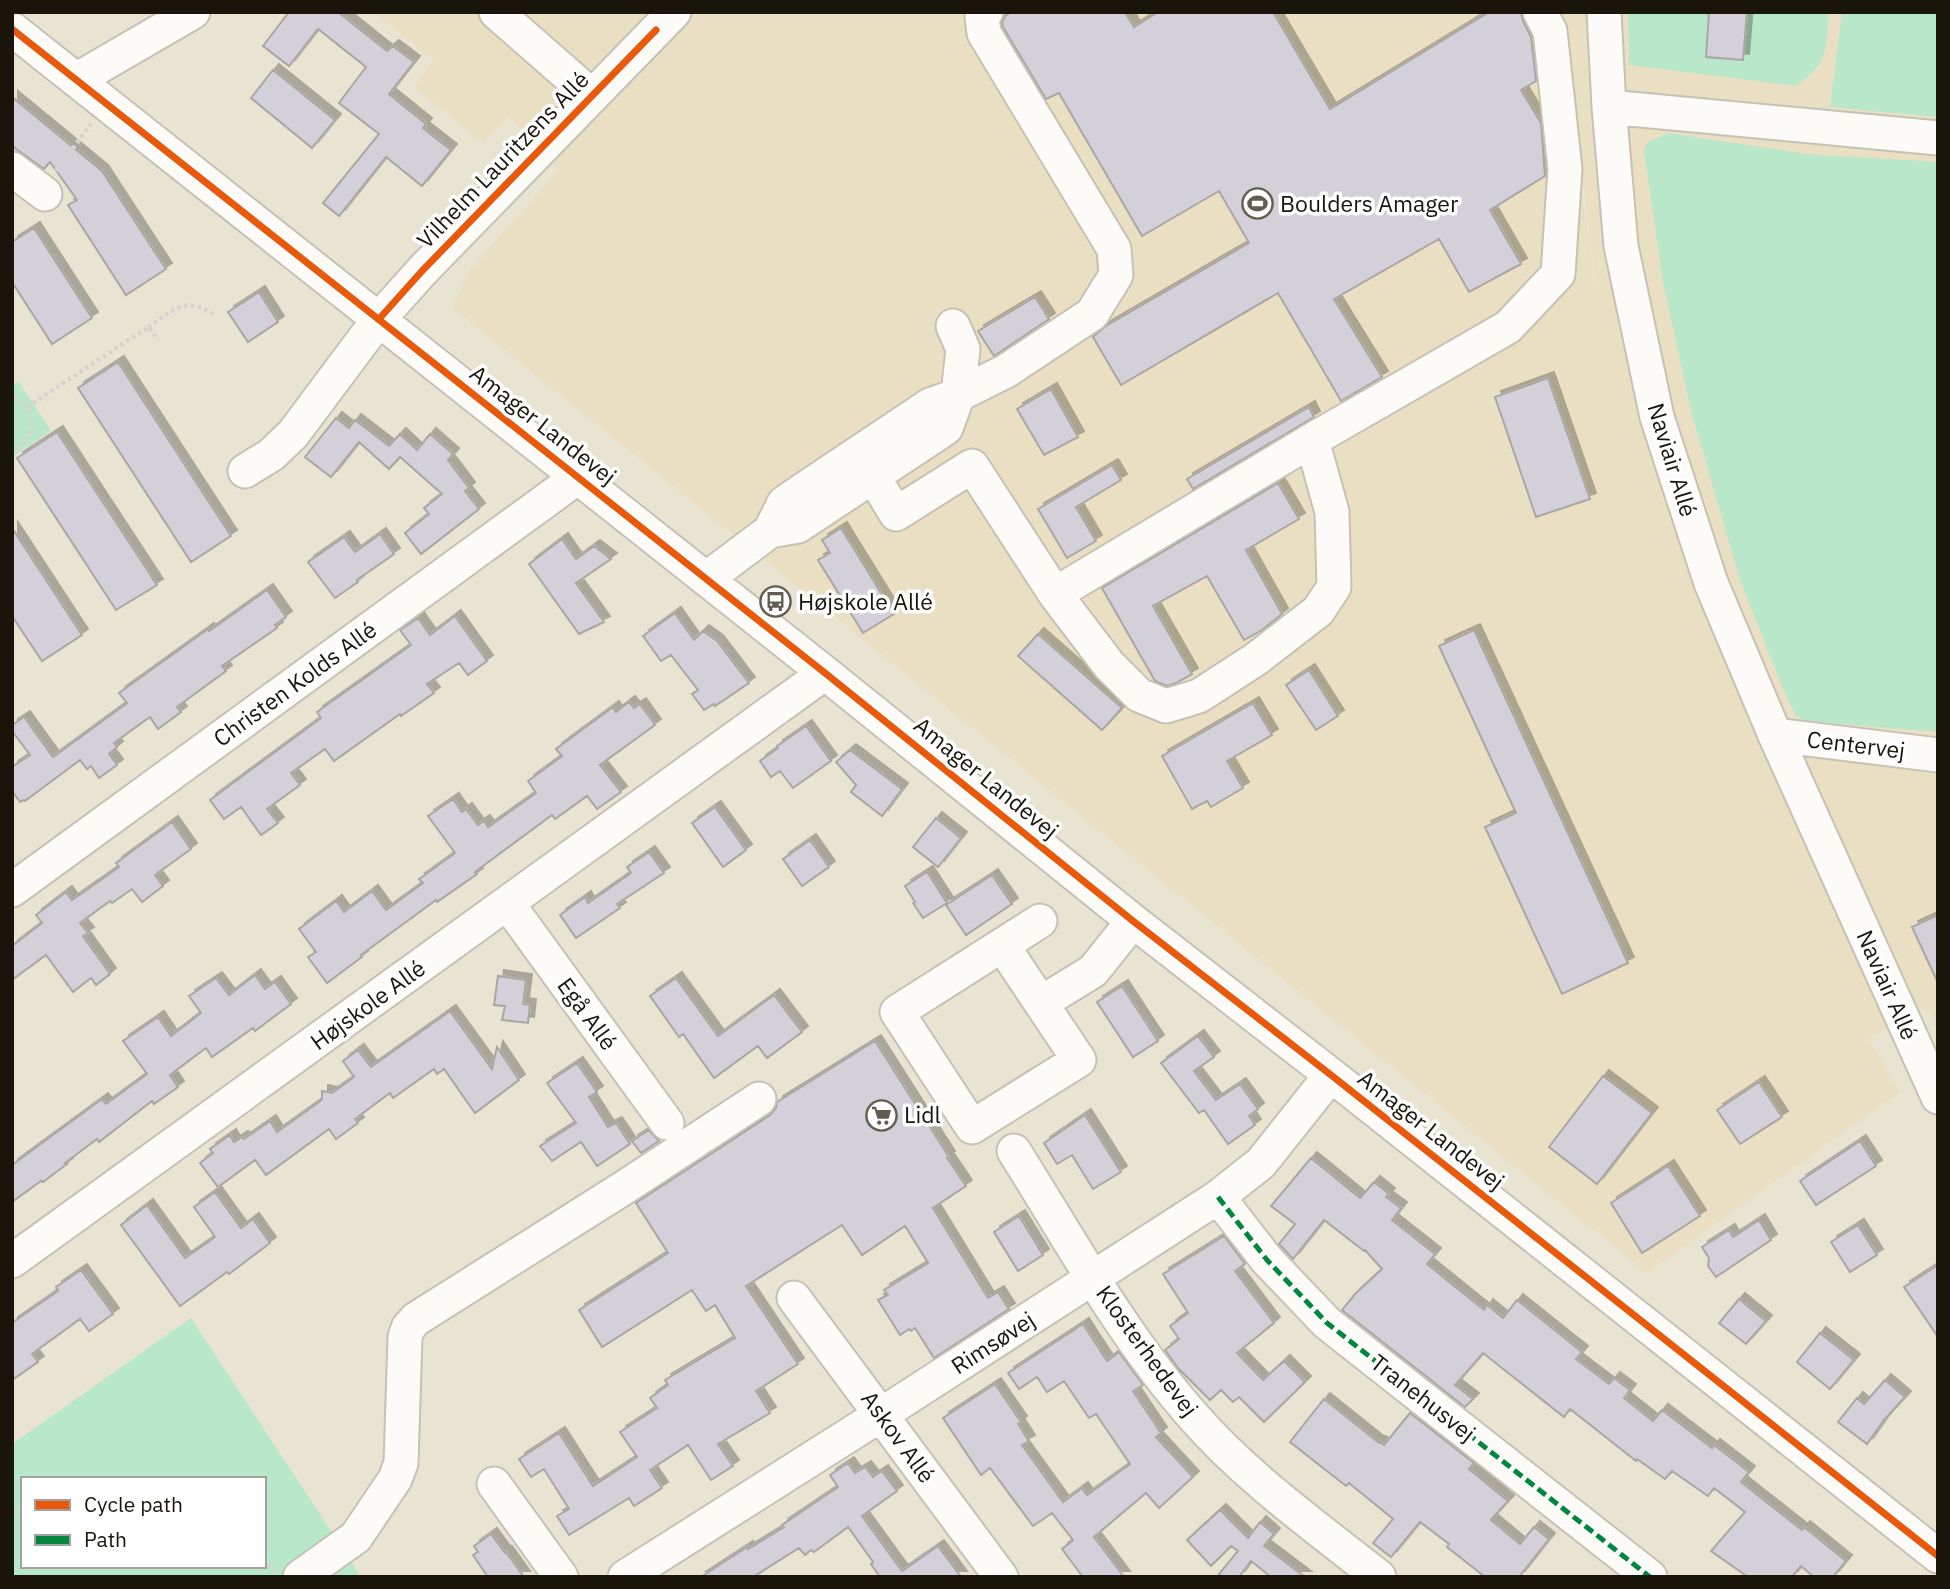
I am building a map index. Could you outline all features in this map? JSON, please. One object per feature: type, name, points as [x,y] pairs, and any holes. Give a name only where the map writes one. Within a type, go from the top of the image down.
[{"type":"street","points":[[76,80],[193,12]]},
{"type":"street","name":"Vilhelm Lauritzens Allé","points":[[496,12],[592,96]]},
{"type":"street","points":[[706,579],[770,531],[784,503],[930,405],[958,395],[1006,371],[1092,314],[1116,275],[1114,249],[984,33],[982,18],[986,12]]},
{"type":"street","points":[[1055,594],[1312,440],[1508,327],[1558,274],[1565,169],[1550,31],[1540,12]]},
{"type":"street","name":"Naviair Allé","points":[[1604,12],[1621,246],[1657,417],[1711,583],[1775,735],[1938,1097]]},
{"type":"street","name":"Vilhelm Lauritzens Allé","points":[[245,471],[271,455],[293,434],[379,319],[665,21]]},
{"type":"street","name":"Amager Landevej","points":[[12,29],[825,673],[1133,921],[1938,1556]]},
{"type":"street","points":[[1609,107],[1938,138]]},
{"type":"street","points":[[12,169],[43,193]]},
{"type":"street","points":[[770,531],[798,526],[946,428],[958,395],[963,349],[953,326]]},
{"type":"street","points":[[873,476],[896,514],[972,466],[1055,594],[1109,665],[1139,695],[1166,706],[1199,696],[1256,659],[1318,611],[1334,587],[1332,512],[1312,440]]},
{"type":"street","name":"Christen Kolds Allé","points":[[12,890],[578,477]]},
{"type":"street","name":"Højskole Allé","points":[[12,1261],[825,673]]},
{"type":"street","name":"Centervej","points":[[1775,735],[1938,755]]},
{"type":"street","name":"Egå Allé","points":[[508,904],[667,1123]]},
{"type":"street","points":[[1002,945],[1079,1060],[972,1127],[897,1012],[1002,945],[1040,921]]},
{"type":"street","points":[[1041,1003],[1093,971],[1133,921]]},
{"type":"street","name":"Rimsøvej","points":[[625,1577],[1218,1197],[1261,1163],[1331,1075]]},
{"type":"street","points":[[300,1577],[356,1537],[395,1479],[401,1463],[405,1337],[408,1328],[416,1319],[759,1099]]},
{"type":"street","name":"Klosterhedevej","points":[[1014,1151],[1146,1357],[1194,1417],[1250,1474],[1379,1577]]},
{"type":"street","name":"Tranehusvej","points":[[1218,1197],[1268,1260],[1327,1323],[1650,1577]]},
{"type":"street","name":"Askov Allé","points":[[794,1298],[1001,1577]]},
{"type":"street","points":[[494,1484],[561,1577]]},
{"type":"path","points":[[43,193],[106,103]]},
{"type":"path","points":[[27,407],[180,305],[200,306],[213,314]]},
{"type":"path","points":[[148,327],[159,340]]},
{"type":"path","points":[[12,398],[27,407],[32,427],[23,446],[12,452]]},
{"type":"shaded area","points":[[373,12],[1938,12],[1938,1028],[1928,1007],[1868,1038],[1900,1092],[1647,1273],[453,308],[466,275],[559,169],[508,117],[483,143],[414,87],[434,60]],"holes":[[[1574,141],[1580,161],[1599,309]]]},
{"type":"green space","points":[[1628,12],[1829,12],[1824,54],[1815,70],[1796,86],[1629,65]]},
{"type":"green space","points":[[1842,12],[1938,12],[1938,117],[1830,107]]},
{"type":"green space","points":[[1668,133],[1806,154],[1938,162],[1938,732],[1806,721],[1796,716],[1781,684],[1740,580],[1691,411],[1663,282],[1644,151],[1647,143]]},
{"type":"green space","points":[[19,382],[51,431],[12,457],[12,385]]},
{"type":"green space","points":[[191,1318],[361,1577],[12,1577],[12,1444]]},
{"type":"building","points":[[289,12],[338,12],[387,51],[393,46],[414,62],[389,94],[426,124],[423,128],[451,150],[422,186],[386,157],[339,216],[323,203],[379,134],[339,103],[366,67],[318,29],[289,66],[263,46]]},
{"type":"building","points":[[1011,12],[1125,12],[1134,27],[1158,12],[1273,12],[1330,109],[1489,12],[1521,12],[1531,37],[1536,81],[1521,90],[1541,123],[1545,176],[1490,210],[1521,264],[1469,292],[1439,239],[1334,299],[1382,377],[1341,401],[1278,293],[1121,385],[1093,337],[1106,326],[1249,243],[1219,191],[1142,236],[1059,93],[1046,99],[1003,27],[1005,16]]},
{"type":"building","points":[[1709,12],[1747,12],[1743,60],[1706,57]]},
{"type":"building","points":[[273,70],[335,120],[312,148],[251,98]]},
{"type":"building","points":[[12,97],[102,171],[166,269],[126,295],[68,205],[77,200],[50,162],[44,169],[12,146]]},
{"type":"building","points":[[34,228],[92,318],[52,344],[12,282],[12,242]]},
{"type":"building","points":[[259,292],[278,322],[248,342],[228,312]]},
{"type":"building","points":[[1035,297],[1049,319],[994,356],[978,331]]},
{"type":"building","points":[[118,362],[231,536],[191,562],[78,388]]},
{"type":"building","points":[[1548,378],[1590,499],[1536,517],[1495,397]]},
{"type":"building","points":[[1051,389],[1078,437],[1044,455],[1017,409]]},
{"type":"building","points":[[1309,407],[1314,417],[1193,489],[1187,479]]},
{"type":"building","points":[[336,418],[349,428],[355,420],[389,446],[400,434],[417,450],[430,434],[453,454],[448,460],[469,488],[465,491],[479,509],[421,554],[405,533],[429,514],[424,508],[442,494],[400,457],[389,469],[359,442],[331,477],[305,457]]},
{"type":"building","points":[[57,432],[157,585],[116,610],[17,458]]},
{"type":"building","points":[[1112,465],[1121,480],[1076,507],[1096,541],[1067,558],[1038,509]]},
{"type":"building","points":[[1278,483],[1299,519],[1246,550],[1282,614],[1244,640],[1207,576],[1153,606],[1192,674],[1167,686],[1155,681],[1102,588]]},
{"type":"building","points":[[12,528],[82,635],[42,661],[12,616]]},
{"type":"building","points":[[841,528],[894,614],[863,633],[818,560],[830,553],[822,540]]},
{"type":"building","points":[[380,534],[394,554],[335,598],[308,562],[344,537],[355,552]]},
{"type":"building","points":[[562,539],[576,559],[594,546],[611,559],[576,583],[604,622],[579,634],[529,564]]},
{"type":"building","points":[[267,590],[286,617],[275,625],[277,628],[222,666],[226,671],[177,707],[181,712],[158,729],[150,717],[114,743],[117,747],[109,754],[117,765],[99,778],[91,766],[87,769],[80,760],[20,802],[12,791],[12,767],[30,755],[12,731],[12,725],[24,717],[53,757],[127,703],[119,693]]},
{"type":"building","points":[[675,613],[694,640],[703,631],[717,641],[749,683],[715,706],[714,704],[704,710],[692,694],[698,690],[671,655],[661,661],[643,636]]},
{"type":"building","points":[[455,616],[487,661],[468,675],[459,663],[427,684],[434,693],[334,761],[325,749],[291,773],[300,785],[267,809],[278,823],[261,835],[241,807],[224,819],[210,800],[321,718],[317,712],[411,645],[400,630],[418,618],[430,635]]},
{"type":"building","points":[[1474,630],[1628,963],[1562,994],[1485,827],[1516,813],[1439,646]]},
{"type":"building","points":[[1038,634],[1122,708],[1102,730],[1018,656]]},
{"type":"building","points":[[1309,670],[1338,716],[1316,730],[1286,685]]},
{"type":"building","points":[[629,702],[634,708],[640,704],[655,725],[600,765],[621,792],[597,809],[587,796],[555,819],[552,815],[475,872],[477,874],[437,902],[436,900],[327,983],[308,957],[316,952],[299,929],[336,901],[344,912],[372,891],[386,910],[423,883],[419,879],[455,853],[428,816],[453,799],[462,812],[466,809],[478,825],[484,821],[488,827],[536,793],[528,781],[562,756],[556,749],[613,707],[616,712]]},
{"type":"building","points":[[1253,703],[1272,735],[1227,761],[1243,788],[1211,807],[1207,801],[1192,809],[1162,756]]},
{"type":"building","points":[[806,726],[831,761],[793,788],[780,771],[771,777],[760,761]]},
{"type":"building","points":[[850,750],[902,789],[882,816],[851,792],[856,785],[836,762]]},
{"type":"building","points":[[715,807],[746,850],[723,867],[692,823]]},
{"type":"building","points":[[936,818],[961,838],[938,867],[913,847]]},
{"type":"building","points":[[172,822],[191,849],[155,875],[163,886],[142,902],[132,889],[80,923],[88,933],[83,936],[110,974],[96,985],[91,978],[73,992],[46,955],[12,980],[12,946],[42,923],[36,915],[66,892],[72,900],[119,867],[116,863]]},
{"type":"building","points":[[810,840],[829,867],[802,886],[783,859]]},
{"type":"building","points":[[649,852],[664,873],[617,904],[620,908],[576,938],[560,915],[585,897],[588,903],[631,873],[627,867]]},
{"type":"building","points":[[927,872],[947,903],[923,918],[905,886]]},
{"type":"building","points":[[992,875],[1012,904],[966,935],[946,905]]},
{"type":"building","points":[[1938,915],[1938,983],[1912,927]]},
{"type":"building","points":[[255,975],[265,989],[275,982],[291,1004],[255,1031],[253,1028],[212,1057],[206,1048],[170,1075],[178,1087],[154,1104],[152,1101],[99,1142],[97,1139],[43,1182],[12,1202],[12,1165],[102,1099],[106,1104],[147,1074],[123,1041],[158,1017],[171,1036],[201,1013],[189,996],[216,978],[229,995]]},
{"type":"building","points":[[498,976],[526,980],[523,1004],[530,1005],[528,1023],[502,1020],[505,1006],[494,1005]]},
{"type":"building","points":[[676,978],[718,1036],[774,995],[802,1032],[767,1058],[758,1046],[714,1078],[683,1034],[679,1037],[650,996]]},
{"type":"building","points":[[1122,986],[1158,1041],[1133,1057],[1097,1002]]},
{"type":"building","points":[[450,1011],[492,1069],[497,1047],[519,1080],[475,1113],[444,1069],[437,1074],[434,1069],[393,1098],[390,1093],[355,1119],[358,1123],[336,1139],[329,1129],[266,1175],[255,1160],[218,1187],[200,1163],[213,1153],[210,1149],[230,1135],[234,1142],[242,1137],[244,1139],[270,1121],[277,1132],[319,1102],[322,1099],[322,1091],[332,1093],[354,1077],[343,1061],[358,1050],[371,1067]]},
{"type":"building","points":[[1198,1036],[1214,1057],[1194,1071],[1216,1100],[1240,1084],[1258,1109],[1249,1116],[1255,1125],[1228,1144],[1204,1110],[1199,1113],[1161,1063]]},
{"type":"building","points":[[875,1041],[966,1186],[933,1208],[988,1298],[998,1292],[1009,1309],[934,1358],[915,1328],[900,1335],[878,1300],[888,1295],[884,1290],[928,1263],[905,1226],[862,1255],[842,1225],[746,1286],[798,1364],[756,1391],[770,1413],[718,1444],[733,1466],[711,1480],[688,1445],[650,1470],[662,1488],[634,1506],[629,1498],[569,1535],[557,1516],[569,1509],[544,1469],[531,1477],[519,1459],[559,1433],[593,1486],[637,1457],[620,1432],[657,1408],[650,1398],[668,1385],[665,1380],[735,1338],[715,1305],[706,1311],[692,1290],[602,1347],[579,1310],[668,1253],[636,1203],[770,1115],[777,1102]]},
{"type":"building","points":[[577,1063],[597,1092],[589,1097],[608,1127],[616,1123],[630,1144],[597,1166],[581,1142],[552,1161],[540,1146],[576,1123],[547,1083]]},
{"type":"building","points":[[1603,1076],[1652,1113],[1597,1184],[1549,1147]]},
{"type":"building","points":[[1759,1082],[1782,1117],[1740,1144],[1717,1110]]},
{"type":"building","points":[[1085,1115],[1121,1172],[1093,1189],[1072,1155],[1057,1164],[1044,1143]]},
{"type":"building","points":[[649,1130],[659,1141],[641,1153],[632,1141]]},
{"type":"building","points":[[1860,1141],[1876,1166],[1816,1205],[1800,1181]]},
{"type":"building","points":[[1311,1158],[1360,1198],[1374,1182],[1389,1194],[1386,1197],[1401,1208],[1392,1220],[1435,1254],[1427,1264],[1484,1310],[1487,1305],[1503,1318],[1517,1300],[1582,1352],[1576,1359],[1609,1384],[1614,1378],[1630,1390],[1624,1398],[1653,1421],[1662,1410],[1712,1448],[1714,1445],[1749,1472],[1741,1482],[1846,1561],[1833,1577],[1814,1577],[1801,1566],[1792,1577],[1748,1577],[1711,1551],[1745,1512],[1714,1488],[1708,1496],[1672,1471],[1665,1479],[1637,1459],[1636,1461],[1570,1409],[1564,1417],[1483,1353],[1455,1385],[1473,1399],[1465,1407],[1342,1310],[1382,1269],[1365,1250],[1324,1220],[1293,1259],[1279,1244],[1295,1224],[1271,1206]]},
{"type":"building","points":[[1668,1166],[1700,1216],[1642,1253],[1611,1203]]},
{"type":"building","points":[[215,1192],[241,1228],[253,1219],[270,1243],[180,1306],[121,1225],[147,1205],[185,1258],[215,1237],[194,1207]]},
{"type":"building","points":[[1019,1216],[1043,1255],[1018,1271],[994,1232]]},
{"type":"building","points":[[1759,1220],[1771,1240],[1716,1277],[1708,1266],[1709,1258],[1702,1247],[1729,1230],[1733,1237]]},
{"type":"building","points":[[1858,1225],[1877,1255],[1850,1272],[1831,1242]]},
{"type":"building","points":[[1224,1236],[1245,1264],[1235,1271],[1274,1323],[1237,1353],[1263,1380],[1284,1361],[1305,1382],[1264,1422],[1239,1397],[1233,1402],[1221,1390],[1210,1400],[1178,1368],[1165,1350],[1179,1339],[1170,1326],[1188,1313],[1163,1274]]},
{"type":"building","points":[[1938,1265],[1938,1337],[1904,1287]]},
{"type":"building","points":[[81,1270],[113,1314],[89,1331],[80,1319],[32,1354],[38,1362],[12,1380],[12,1323],[58,1291],[56,1287]]},
{"type":"building","points":[[1739,1299],[1766,1321],[1746,1344],[1719,1323]]},
{"type":"building","points":[[1083,1324],[1107,1361],[1119,1352],[1143,1385],[1133,1391],[1161,1433],[1156,1437],[1193,1477],[1159,1508],[1146,1493],[1094,1537],[1124,1577],[1083,1577],[1062,1549],[1073,1540],[1052,1513],[1033,1526],[990,1468],[981,1475],[943,1418],[995,1384],[1021,1422],[1018,1424],[1029,1441],[1022,1445],[1063,1502],[1082,1488],[1087,1495],[1130,1464],[1096,1414],[1089,1418],[1064,1381],[1047,1392],[1037,1377],[1019,1389],[1008,1373]]},
{"type":"building","points":[[1820,1333],[1854,1360],[1830,1389],[1797,1362]]},
{"type":"building","points":[[1885,1380],[1905,1397],[1867,1444],[1838,1422],[1857,1398],[1864,1404]]},
{"type":"building","points":[[1324,1399],[1384,1445],[1410,1413],[1474,1463],[1469,1469],[1508,1501],[1491,1520],[1520,1544],[1534,1527],[1549,1539],[1519,1577],[1485,1577],[1420,1522],[1391,1557],[1373,1543],[1393,1519],[1349,1483],[1346,1486],[1290,1442]]},
{"type":"building","points":[[848,1463],[855,1473],[865,1467],[873,1477],[882,1471],[897,1491],[862,1516],[902,1571],[938,1546],[961,1577],[880,1577],[871,1564],[873,1562],[848,1527],[814,1552],[811,1550],[805,1555],[799,1548],[753,1577],[701,1577],[784,1527],[782,1525],[838,1487],[830,1475]]},
{"type":"building","points":[[1220,1510],[1248,1538],[1260,1522],[1274,1534],[1264,1546],[1305,1577],[1271,1577],[1251,1561],[1239,1577],[1223,1577],[1219,1574],[1238,1551],[1231,1546],[1211,1566],[1187,1540]]},
{"type":"building","points":[[491,1534],[524,1577],[488,1577],[473,1555],[478,1552],[474,1546]]},
{"type":"marked path","points":[[1218,1197],[1267,1260],[1327,1323],[1650,1577]]},
{"type":"cycle path","points":[[12,29],[825,673],[1133,921],[1938,1556]]},
{"type":"cycle path","points":[[379,319],[422,271],[656,30]]},
{"type":"place","name":"Boulders Amager","points":[[1257,204]]},
{"type":"place","name":"Højskole Allé","points":[[775,602]]},
{"type":"place","name":"Lidl","points":[[881,1115]]}]
